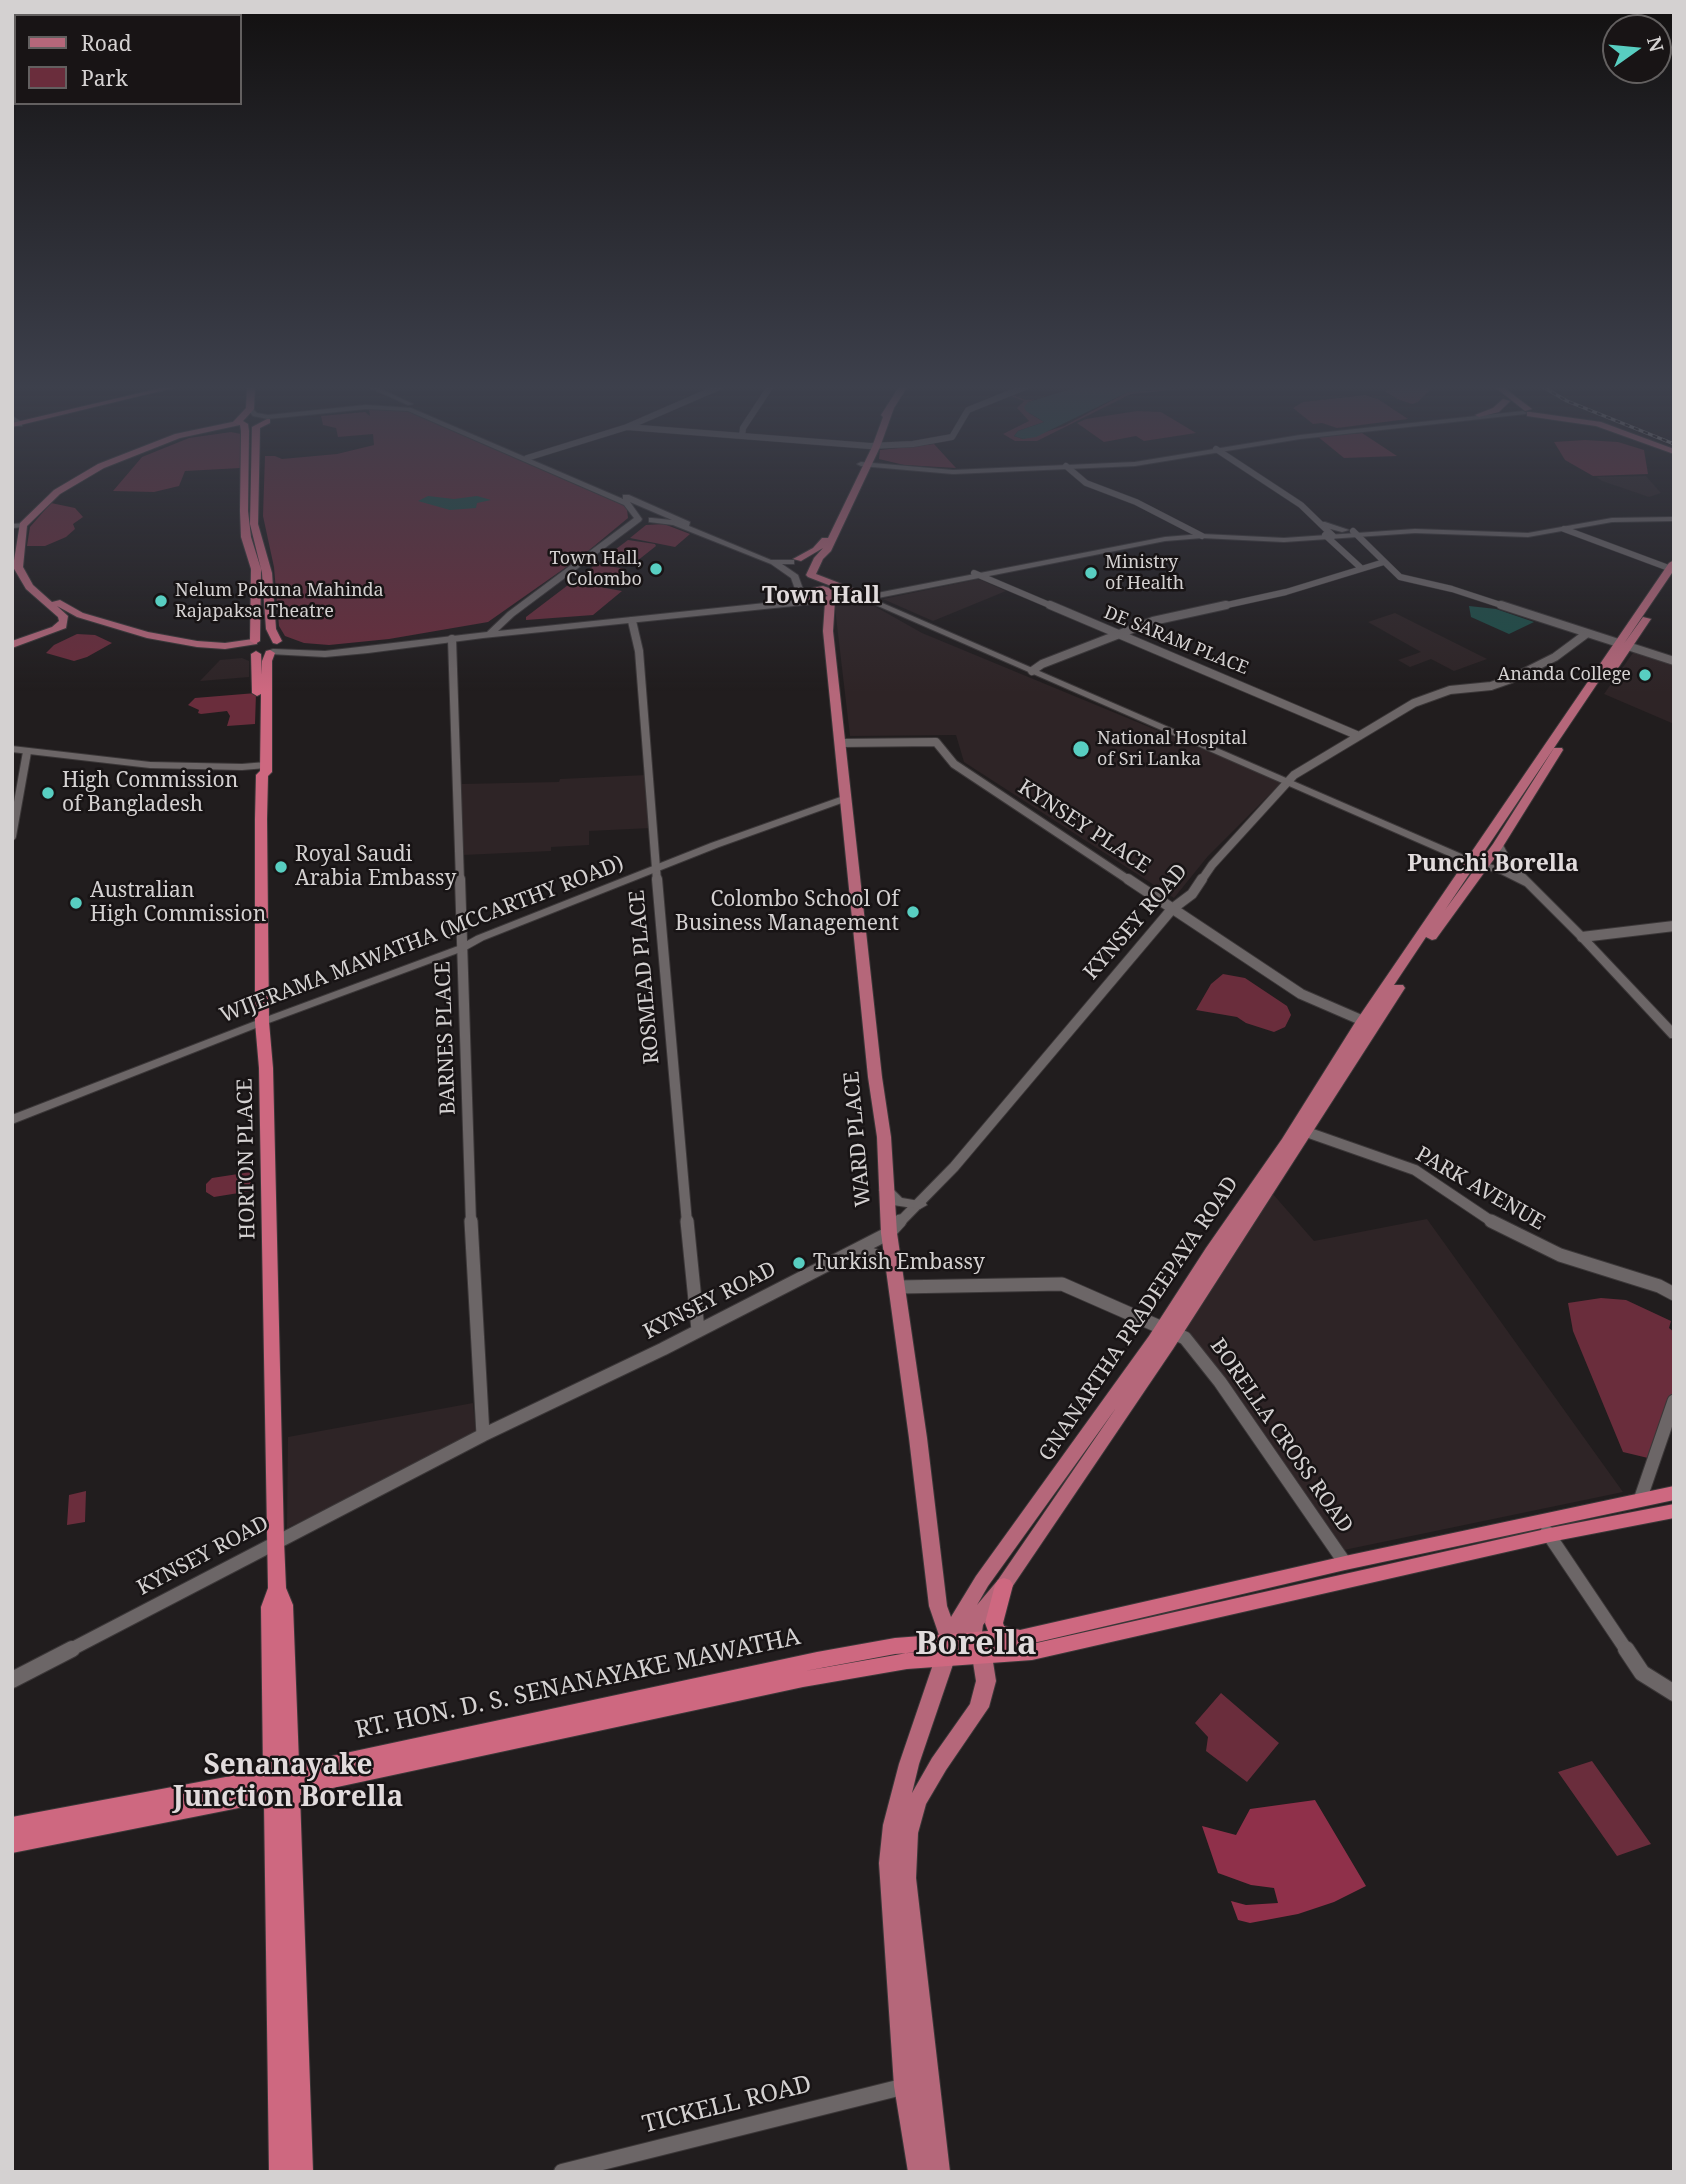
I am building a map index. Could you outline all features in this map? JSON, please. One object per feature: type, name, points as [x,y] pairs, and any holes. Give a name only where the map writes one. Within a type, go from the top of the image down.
[{"type":"highway","name":"HORTON PLACE","points":[[245,489],[246,537],[256,569],[254,647],[261,766],[262,1022],[266,1068],[277,1588],[271,1607],[281,1782]]},
{"type":"highway","name":"HORTON PLACE","points":[[255,489],[254,524],[267,573],[275,647],[267,661],[261,766]]},
{"type":"highway","points":[[254,647],[275,647]]},
{"type":"highway","points":[[976,1647],[1032,1652],[1545,1528],[1640,1500],[1674,1493]]},
{"type":"highway","points":[[976,1647],[1345,1563],[1545,1528],[1674,1511]]},
{"type":"highway","points":[[1004,1584],[993,1623],[997,1632],[1020,1638]]},
{"type":"highway","name":"RT. HON. D. S. SENANAYAKE MAWATHA","points":[[12,1844],[817,1660],[895,1646],[948,1649],[976,1647]]},
{"type":"highway","points":[[281,1782],[281,2172]]},
{"type":"highway","points":[[281,1782],[301,2172]]},
{"type":"highway","name":"RT. HON. D. S. SENANAYAKE MAWATHA","points":[[12,1826],[281,1782]]},
{"type":"main road","points":[[56,628],[65,620],[34,591],[18,567],[18,526],[62,489]]},
{"type":"main road","points":[[597,489],[627,503],[647,517],[675,523],[770,562],[795,577],[799,589],[794,595]]},
{"type":"main road","points":[[608,489],[763,554],[797,562],[830,595]]},
{"type":"main road","points":[[797,562],[822,545],[852,489]]},
{"type":"main road","points":[[811,575],[819,558],[826,551],[854,489]]},
{"type":"main road","points":[[634,500],[647,517],[687,524]]},
{"type":"main road","points":[[496,631],[647,517]]},
{"type":"main road","points":[[1200,535],[1284,540],[1403,528],[1526,533],[1616,517],[1674,518]]},
{"type":"main road","points":[[1302,536],[1317,528],[1317,522],[1354,533],[1415,531],[1528,535],[1612,520],[1674,518]]},
{"type":"main road","points":[[275,647],[330,649],[420,638],[632,621],[830,595],[861,596],[1165,539],[1200,535],[1328,535]]},
{"type":"main road","points":[[20,555],[37,582],[54,600],[81,620],[195,650],[254,647]]},
{"type":"main road","points":[[770,562],[797,562],[819,558]]},
{"type":"main road","name":"WARD PLACE","points":[[797,562],[828,631]]},
{"type":"main road","points":[[1480,860],[1673,570]]},
{"type":"main road","points":[[811,575],[1288,783],[1450,852],[1480,860],[1527,883]]},
{"type":"main road","points":[[34,591],[47,592]]},
{"type":"main road","points":[[275,647],[325,654],[452,639],[523,626],[686,611],[794,595],[811,597]]},
{"type":"main road","name":"WARD PLACE","points":[[830,595],[828,631],[875,1077],[884,1138],[889,1233],[938,1606],[948,1649]]},
{"type":"main road","points":[[420,638],[488,625],[513,616]]},
{"type":"main road","points":[[513,616],[523,626]]},
{"type":"main road","points":[[12,645],[81,620],[94,620],[197,644],[254,647]]},
{"type":"main road","points":[[1480,860],[1498,845],[1624,644]]},
{"type":"main road","points":[[12,749],[113,762],[261,766]]},
{"type":"main road","name":"WIJERAMA MAWATHA (MCCARTHY ROAD)","points":[[12,1120],[262,1022],[462,948],[656,869],[846,798]]},
{"type":"main road","points":[[1498,845],[1506,861],[1668,1022],[1674,1035]]},
{"type":"main road","points":[[1480,860],[1506,861]]},
{"type":"main road","name":"GNANARTHA PRADEEPAYA ROAD","points":[[976,1647],[974,1623],[1004,1584],[1369,1023],[1432,936],[1480,860]]},
{"type":"main road","points":[[886,1190],[898,1202],[920,1205]]},
{"type":"main road","points":[[855,1252],[869,1251],[879,1255],[897,1278]]},
{"type":"main road","name":"GNANARTHA PRADEEPAYA ROAD","points":[[916,2086],[889,1863],[896,1813],[948,1649],[982,1581],[1169,1329]]},
{"type":"main road","points":[[920,2172],[906,1878],[908,1833],[917,1802],[939,1764],[979,1707],[986,1681],[976,1647]]},
{"type":"main road","points":[[916,2086],[938,2172]]},
{"type":"street","points":[[1100,489],[1136,502],[1200,535]]},
{"type":"street","points":[[1279,489],[1317,522],[1357,566]]},
{"type":"street","points":[[1564,529],[1673,570]]},
{"type":"street","points":[[1354,533],[1401,577],[1452,589],[1674,661]]},
{"type":"street","points":[[1108,631],[1143,618],[1357,566],[1384,562]]},
{"type":"street","points":[[1032,671],[1042,664],[1153,621],[1286,592],[1357,566]]},
{"type":"street","name":"DE SARAM PLACE","points":[[977,575],[1359,736]]},
{"type":"street","name":"ROSMEAD PLACE","points":[[632,621],[639,651],[672,1069],[698,1331]]},
{"type":"street","name":"KYNSEY ROAD","points":[[12,1680],[275,1541],[889,1233],[920,1205],[1172,909],[1192,894],[1212,865],[1300,771],[1414,703],[1450,690],[1491,687],[1511,679],[1555,657],[1586,634]]},
{"type":"street","name":"BARNES PLACE","points":[[452,639],[473,1298],[483,1435]]},
{"type":"street","name":"KYNSEY PLACE","points":[[840,743],[936,742],[954,764],[1301,994],[1369,1023]]},
{"type":"street","points":[[12,836],[27,752]]},
{"type":"street","points":[[1582,937],[1674,926]]},
{"type":"street","name":"PARK AVENUE","points":[[1300,1130],[1415,1170],[1480,1216],[1540,1247],[1659,1286],[1674,1294]]},
{"type":"street","name":"BORELLA CROSS ROAD","points":[[897,1278],[1062,1284],[1185,1338],[1220,1382],[1345,1563]]},
{"type":"street","points":[[1640,1500],[1674,1401]]},
{"type":"street","points":[[1545,1528],[1642,1673],[1674,1693]]},
{"type":"street","name":"TICKELL ROAD","points":[[562,2172],[916,2086]]},
{"type":"shaded area","points":[[1625,489],[1657,489],[1661,493],[1649,497]]},
{"type":"shaded area","points":[[428,496],[454,499],[477,496],[491,500],[477,503],[476,508],[450,510],[418,501]]},
{"type":"shaded area","points":[[979,579],[1006,591],[933,621],[883,599]]},
{"type":"shaded area","name":"National Hospital of Sri Lanka","points":[[867,602],[922,633],[1282,782],[1208,856],[1174,898],[964,762],[956,735],[850,736],[835,608],[838,603]]},
{"type":"shaded area","points":[[1469,606],[1496,609],[1534,622],[1509,634],[1471,617]]},
{"type":"shaded area","points":[[1395,613],[1487,659],[1454,671],[1431,659],[1410,667],[1398,660],[1421,652],[1368,622]]},
{"type":"shaded area","name":"Ananda College","points":[[1635,650],[1674,662],[1674,724],[1604,694]]},
{"type":"shaded area","points":[[242,658],[249,661],[249,677],[200,681],[220,660]]},
{"type":"shaded area","points":[[647,775],[651,828],[589,831],[589,845],[551,847],[551,851],[463,855],[461,784],[559,782],[560,779]]},
{"type":"shaded area","points":[[1272,1193],[1314,1241],[1427,1219],[1623,1492],[1344,1550],[1183,1330]]},
{"type":"shaded area","points":[[473,1403],[476,1434],[287,1528],[288,1437]]},
{"type":"shaded area","points":[[1315,1800],[1366,1886],[1334,1902],[1298,1914],[1250,1923],[1238,1920],[1231,1901],[1246,1905],[1278,1903],[1274,1888],[1251,1885],[1218,1873],[1202,1826],[1236,1835],[1250,1809]]},
{"type":"green space","points":[[115,489],[167,489],[154,492],[113,491]]},
{"type":"green space","points":[[264,489],[589,489],[622,503],[627,509],[628,518],[582,556],[488,622],[389,639],[329,645],[304,643],[285,636],[279,626],[274,567],[263,516]]},
{"type":"green space","points":[[51,503],[75,508],[83,517],[73,524],[75,529],[66,537],[45,546],[27,546],[30,527]]},
{"type":"green space","points":[[664,524],[690,534],[675,547],[630,538],[646,525]]},
{"type":"green space","points":[[628,540],[656,546],[637,561],[608,555]]},
{"type":"green space","points":[[596,564],[626,569],[606,585],[576,580]]},
{"type":"green space","points":[[572,582],[622,591],[593,615],[526,620],[526,617]]},
{"type":"green space","points":[[77,634],[95,635],[112,643],[74,661],[46,653],[54,645]]},
{"type":"green space","points":[[256,693],[255,724],[227,726],[230,716],[227,711],[201,714],[198,713],[199,710],[188,705],[195,698]]},
{"type":"green space","points":[[1223,974],[1245,978],[1287,1006],[1291,1015],[1285,1027],[1274,1032],[1246,1023],[1237,1017],[1196,1010],[1211,984]]},
{"type":"green space","points":[[251,1172],[251,1191],[214,1197],[206,1192],[206,1184],[212,1178]]},
{"type":"green space","points":[[1601,1298],[1626,1300],[1671,1321],[1669,1328],[1674,1332],[1674,1390],[1648,1458],[1623,1452],[1573,1331],[1568,1303]]},
{"type":"green space","points":[[86,1491],[85,1522],[67,1525],[69,1495]]},
{"type":"green space","points":[[1221,1693],[1279,1743],[1247,1782],[1206,1751],[1208,1737],[1195,1723]]},
{"type":"green space","points":[[1592,1761],[1651,1844],[1617,1856],[1558,1772]]},
{"type":"place","name":"Town Hall, Colombo","points":[[656,569]]},
{"type":"place","name":"Ministry of Health","points":[[1091,573]]},
{"type":"place","name":"Nelum Pokuna Mahinda Rajapaksa Theatre","points":[[161,601]]},
{"type":"place","name":"Ananda College","points":[[1645,675]]},
{"type":"place","name":"National Hospital of Sri Lanka","points":[[1081,749]]},
{"type":"place","name":"High Commission of Bangladesh","points":[[48,793]]},
{"type":"place","name":"Royal Saudi Arabia Embassy","points":[[281,867]]},
{"type":"place","name":"Australian High Commission","points":[[76,903]]},
{"type":"place","name":"Colombo School Of Business Management","points":[[913,912]]},
{"type":"place","name":"Turkish Embassy","points":[[799,1263]]},
{"type":"district","name":"Town Hall","points":[[821,596]]},
{"type":"district","name":"Punchi Borella","points":[[1493,864]]},
{"type":"district","name":"Borella","points":[[976,1645]]},
{"type":"district","name":"Senanayake Junction Borella","points":[[288,1782]]}]
